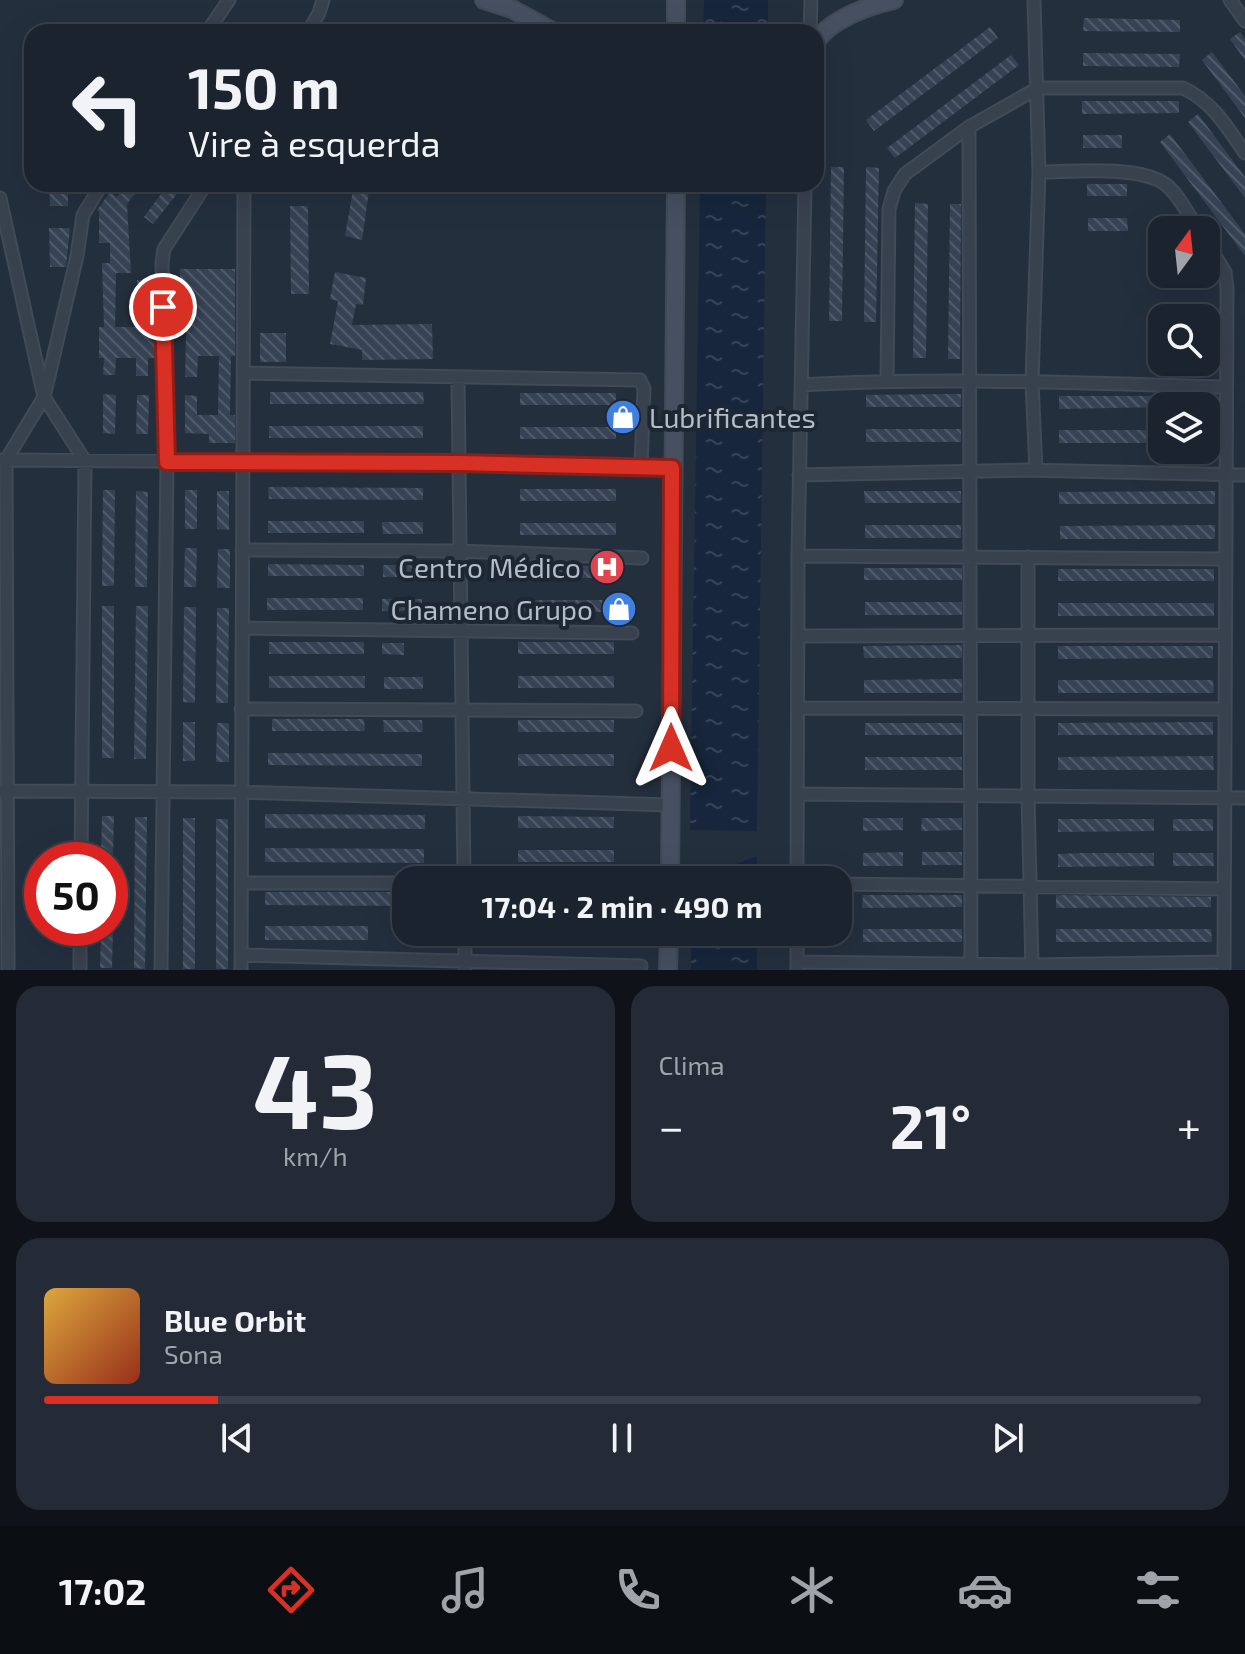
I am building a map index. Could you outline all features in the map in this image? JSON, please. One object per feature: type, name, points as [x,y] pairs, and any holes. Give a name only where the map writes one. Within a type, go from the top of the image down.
[{"type":"main road","points":[[484,0],[512,9],[539,24]]},
{"type":"main road","points":[[676,0],[676,24]]},
{"type":"main road","points":[[824,32],[829,26],[860,11],[894,0]]},
{"type":"main road","points":[[670,866],[675,192]]},
{"type":"main road","points":[[668,970],[669,946]]},
{"type":"street","points":[[212,24],[229,0]]},
{"type":"street","points":[[313,24],[323,0]]},
{"type":"street","points":[[810,24],[811,0]]},
{"type":"street","points":[[1034,0],[1039,172],[1032,382],[1036,470]]},
{"type":"street","points":[[1230,0],[1245,21]]},
{"type":"street","points":[[887,380],[889,209],[894,191],[905,174],[969,127],[1038,88],[1183,88],[1214,108],[1245,153]]},
{"type":"street","points":[[969,127],[971,966]]},
{"type":"street","points":[[1039,172],[1136,173],[1154,178],[1167,185],[1189,216]]},
{"type":"street","points":[[8,970],[3,791],[3,460],[44,397],[77,256],[83,215],[97,192]]},
{"type":"street","points":[[161,970],[167,462],[163,257],[164,249],[201,192]]},
{"type":"street","points":[[241,970],[244,192]]},
{"type":"street","points":[[797,866],[798,556],[805,192]]},
{"type":"street","points":[[0,198],[44,397],[85,461],[81,842]]},
{"type":"street","points":[[797,966],[1224,966],[1225,272],[1220,264]]},
{"type":"street","points":[[243,373],[640,380],[644,388],[641,466]]},
{"type":"street","points":[[458,377],[464,866]]},
{"type":"street","points":[[801,385],[887,380],[969,380],[1225,387]]},
{"type":"street","points":[[3,460],[459,463],[672,468]]},
{"type":"street","points":[[799,475],[1036,470],[1245,475]]},
{"type":"street","points":[[242,550],[460,551],[642,558]]},
{"type":"street","points":[[798,556],[1226,559]]},
{"type":"street","points":[[1028,557],[1032,967]]},
{"type":"street","points":[[242,628],[632,633]]},
{"type":"street","points":[[798,636],[1224,635]]},
{"type":"street","points":[[798,708],[1224,709]]},
{"type":"street","points":[[241,709],[636,711]]},
{"type":"street","points":[[3,791],[241,792],[671,805]]},
{"type":"street","points":[[797,794],[1245,798]]},
{"type":"street","points":[[241,883],[392,883]]},
{"type":"street","points":[[852,884],[1224,889]]},
{"type":"street","points":[[80,946],[80,970]]},
{"type":"street","points":[[241,955],[465,965],[641,966]]},
{"type":"water","points":[[704,0],[768,0],[768,24],[703,24]]},
{"type":"water","points":[[700,192],[766,192],[757,831],[690,830]]},
{"type":"water","points":[[757,856],[757,866],[731,866]]},
{"type":"water","points":[[691,946],[757,946],[757,970],[691,970]]},
{"type":"building","points":[[1084,18],[1180,20],[1180,32],[1083,31]]},
{"type":"building","points":[[990,27],[998,38],[874,131],[866,120]]},
{"type":"building","points":[[1240,32],[1245,39],[1245,60],[1230,39]]},
{"type":"building","points":[[1212,52],[1245,96],[1245,118],[1202,60]]},
{"type":"building","points":[[1083,53],[1180,54],[1179,67],[1083,66]]},
{"type":"building","points":[[1011,55],[1019,65],[895,158],[887,148]]},
{"type":"building","points":[[1082,101],[1179,101],[1179,113],[1082,114]]},
{"type":"building","points":[[1198,114],[1245,177],[1245,198],[1188,122]]},
{"type":"building","points":[[1170,134],[1245,234],[1245,256],[1220,222],[1220,216],[1215,216],[1160,142]]},
{"type":"building","points":[[1083,135],[1122,135],[1122,148],[1083,148]]},
{"type":"building","points":[[831,167],[844,167],[842,321],[829,321]]},
{"type":"building","points":[[866,167],[879,168],[876,322],[864,322]]},
{"type":"building","points":[[1087,184],[1127,184],[1127,196],[1087,196]]},
{"type":"building","points":[[49,192],[68,192],[68,206],[50,206]]},
{"type":"building","points":[[110,192],[117,197],[121,192],[136,192],[127,204],[131,273],[116,273],[115,327],[137,327],[137,280],[149,280],[149,327],[155,327],[156,358],[148,358],[148,376],[136,376],[136,358],[116,358],[115,375],[103,375],[104,358],[99,358],[99,327],[104,327],[102,263],[110,263],[110,243],[99,243],[97,210]]},
{"type":"building","points":[[163,192],[177,194],[153,224],[144,217]]},
{"type":"building","points":[[353,192],[369,192],[362,240],[345,236]]},
{"type":"building","points":[[915,203],[928,204],[926,358],[913,358]]},
{"type":"building","points":[[950,204],[961,204],[960,359],[948,359]]},
{"type":"building","points":[[290,206],[308,206],[309,294],[291,294]]},
{"type":"building","points":[[1088,218],[1127,218],[1128,231],[1088,231]]},
{"type":"building","points":[[49,228],[70,228],[66,267],[50,267]]},
{"type":"building","points":[[180,269],[235,269],[235,356],[231,356],[230,415],[235,415],[235,443],[209,443],[209,434],[185,433],[185,395],[197,396],[197,415],[218,415],[219,356],[198,356],[197,377],[185,377],[187,299],[180,299]]},
{"type":"building","points":[[335,272],[366,278],[363,305],[356,304],[352,325],[432,324],[433,359],[362,360],[362,350],[330,344],[338,301],[330,299]]},
{"type":"building","points":[[260,333],[286,333],[286,362],[260,362]]},
{"type":"building","points":[[270,392],[423,392],[424,404],[270,404]]},
{"type":"building","points":[[520,393],[616,393],[616,405],[520,405]]},
{"type":"building","points":[[103,394],[116,395],[115,434],[103,433]]},
{"type":"building","points":[[961,394],[961,407],[866,407],[866,395]]},
{"type":"building","points":[[137,395],[149,395],[148,434],[136,434]]},
{"type":"building","points":[[1059,396],[1148,396],[1148,407],[1059,409]]},
{"type":"building","points":[[269,426],[423,426],[423,438],[269,438]]},
{"type":"building","points":[[520,427],[616,427],[616,439],[520,439]]},
{"type":"building","points":[[866,429],[961,429],[961,442],[866,442]]},
{"type":"building","points":[[1059,430],[1148,430],[1148,443],[1059,443]]},
{"type":"building","points":[[268,487],[423,488],[423,500],[269,499]]},
{"type":"building","points":[[520,489],[616,489],[616,501],[520,501]]},
{"type":"building","points":[[103,490],[115,490],[114,586],[102,586]]},
{"type":"building","points":[[185,490],[197,490],[197,529],[185,529]]},
{"type":"building","points":[[136,491],[148,492],[147,587],[135,587]]},
{"type":"building","points":[[217,491],[229,491],[229,530],[217,529]]},
{"type":"building","points":[[864,491],[961,491],[961,503],[865,503]]},
{"type":"building","points":[[1215,491],[1215,504],[1059,504],[1059,492]]},
{"type":"building","points":[[268,521],[364,521],[364,533],[268,533]]},
{"type":"building","points":[[382,522],[423,522],[423,534],[383,534]]},
{"type":"building","points":[[520,523],[616,523],[616,535],[520,535]]},
{"type":"building","points":[[865,525],[961,525],[961,538],[865,538]]},
{"type":"building","points":[[1215,525],[1215,539],[1060,539],[1060,526]]},
{"type":"building","points":[[185,548],[197,548],[196,587],[184,587]]},
{"type":"building","points":[[218,549],[230,549],[230,588],[217,588]]},
{"type":"building","points":[[268,564],[364,565],[364,576],[268,576]]},
{"type":"building","points":[[383,565],[422,565],[422,577],[383,577]]},
{"type":"building","points":[[518,566],[615,566],[614,578],[518,578]]},
{"type":"building","points":[[864,568],[962,568],[962,580],[864,580]]},
{"type":"building","points":[[1058,569],[1214,569],[1214,581],[1058,581]]},
{"type":"building","points":[[267,598],[363,598],[363,610],[267,610]]},
{"type":"building","points":[[382,599],[422,599],[422,611],[382,611]]},
{"type":"building","points":[[518,600],[614,600],[614,612],[518,612]]},
{"type":"building","points":[[865,602],[962,602],[962,615],[865,615]]},
{"type":"building","points":[[1058,603],[1214,603],[1214,616],[1058,616]]},
{"type":"building","points":[[102,606],[114,606],[114,758],[102,758]]},
{"type":"building","points":[[136,606],[148,606],[146,759],[134,759]]},
{"type":"building","points":[[184,607],[196,607],[195,703],[183,702]]},
{"type":"building","points":[[217,608],[229,608],[228,703],[216,703]]},
{"type":"building","points":[[269,642],[364,642],[364,654],[269,654]]},
{"type":"building","points":[[518,642],[614,642],[614,654],[518,654]]},
{"type":"building","points":[[382,643],[404,643],[404,655],[382,654]]},
{"type":"building","points":[[962,645],[962,658],[864,658],[863,646]]},
{"type":"building","points":[[1058,646],[1213,646],[1213,658],[1058,659]]},
{"type":"building","points":[[269,676],[365,676],[365,688],[269,688]]},
{"type":"building","points":[[518,676],[614,676],[614,688],[518,688]]},
{"type":"building","points":[[384,677],[423,677],[423,689],[384,689]]},
{"type":"building","points":[[962,679],[962,693],[864,693],[864,680]]},
{"type":"building","points":[[1058,680],[1213,680],[1214,693],[1058,693]]},
{"type":"building","points":[[272,719],[364,719],[365,731],[272,731]]},
{"type":"building","points":[[383,720],[422,720],[423,732],[384,732]]},
{"type":"building","points":[[518,720],[614,720],[614,732],[518,732]]},
{"type":"building","points":[[183,722],[195,722],[195,761],[183,761]]},
{"type":"building","points":[[1213,722],[1213,735],[1058,735],[1058,723]]},
{"type":"building","points":[[217,723],[229,723],[229,762],[216,762]]},
{"type":"building","points":[[865,723],[962,723],[962,735],[865,735]]},
{"type":"building","points":[[268,753],[422,754],[422,766],[268,765]]},
{"type":"building","points":[[518,754],[614,754],[614,766],[518,766]]},
{"type":"building","points":[[1213,756],[1214,770],[1058,770],[1058,757]]},
{"type":"building","points":[[865,757],[962,757],[962,770],[865,770]]},
{"type":"building","points":[[265,814],[425,815],[425,829],[265,828]]},
{"type":"building","points":[[102,816],[114,816],[113,842],[101,842]]},
{"type":"building","points":[[518,816],[614,817],[614,828],[518,828]]},
{"type":"building","points":[[135,817],[147,817],[145,969],[134,968]]},
{"type":"building","points":[[183,818],[195,818],[195,969],[183,969]]},
{"type":"building","points":[[863,818],[903,818],[903,830],[863,831]]},
{"type":"building","points":[[922,818],[962,818],[962,830],[921,831]]},
{"type":"building","points":[[216,819],[228,819],[228,969],[216,969]]},
{"type":"building","points":[[1058,819],[1154,819],[1154,831],[1058,832]]},
{"type":"building","points":[[1173,819],[1213,819],[1213,831],[1173,831]]},
{"type":"building","points":[[265,848],[424,849],[424,863],[265,862]]},
{"type":"building","points":[[518,850],[614,850],[614,862],[518,862]]},
{"type":"building","points":[[903,852],[903,866],[863,866],[863,853]]},
{"type":"building","points":[[922,852],[962,852],[962,865],[922,865]]},
{"type":"building","points":[[1154,853],[1154,866],[1058,867],[1058,854]]},
{"type":"building","points":[[1173,853],[1213,853],[1214,866],[1173,866]]},
{"type":"building","points":[[265,892],[392,892],[392,906],[265,905]]},
{"type":"building","points":[[863,895],[962,895],[962,907],[862,908]]},
{"type":"building","points":[[1056,895],[1211,897],[1211,907],[1056,908]]},
{"type":"building","points":[[265,926],[368,926],[368,940],[265,940]]},
{"type":"building","points":[[863,929],[962,929],[962,942],[863,942]]},
{"type":"building","points":[[1056,929],[1211,929],[1212,942],[1056,942]]},
{"type":"building","points":[[101,946],[113,946],[112,968],[100,968]]},
{"type":"place","name":"Lubrificantes","points":[[623,417]]},
{"type":"place","name":"Centro Médico","points":[[607,567]]},
{"type":"place","name":"Chameno Grupo","points":[[619,609]]},
{"type":"route","points":[[163,307],[167,462],[459,463],[672,468],[671,748]]}]
